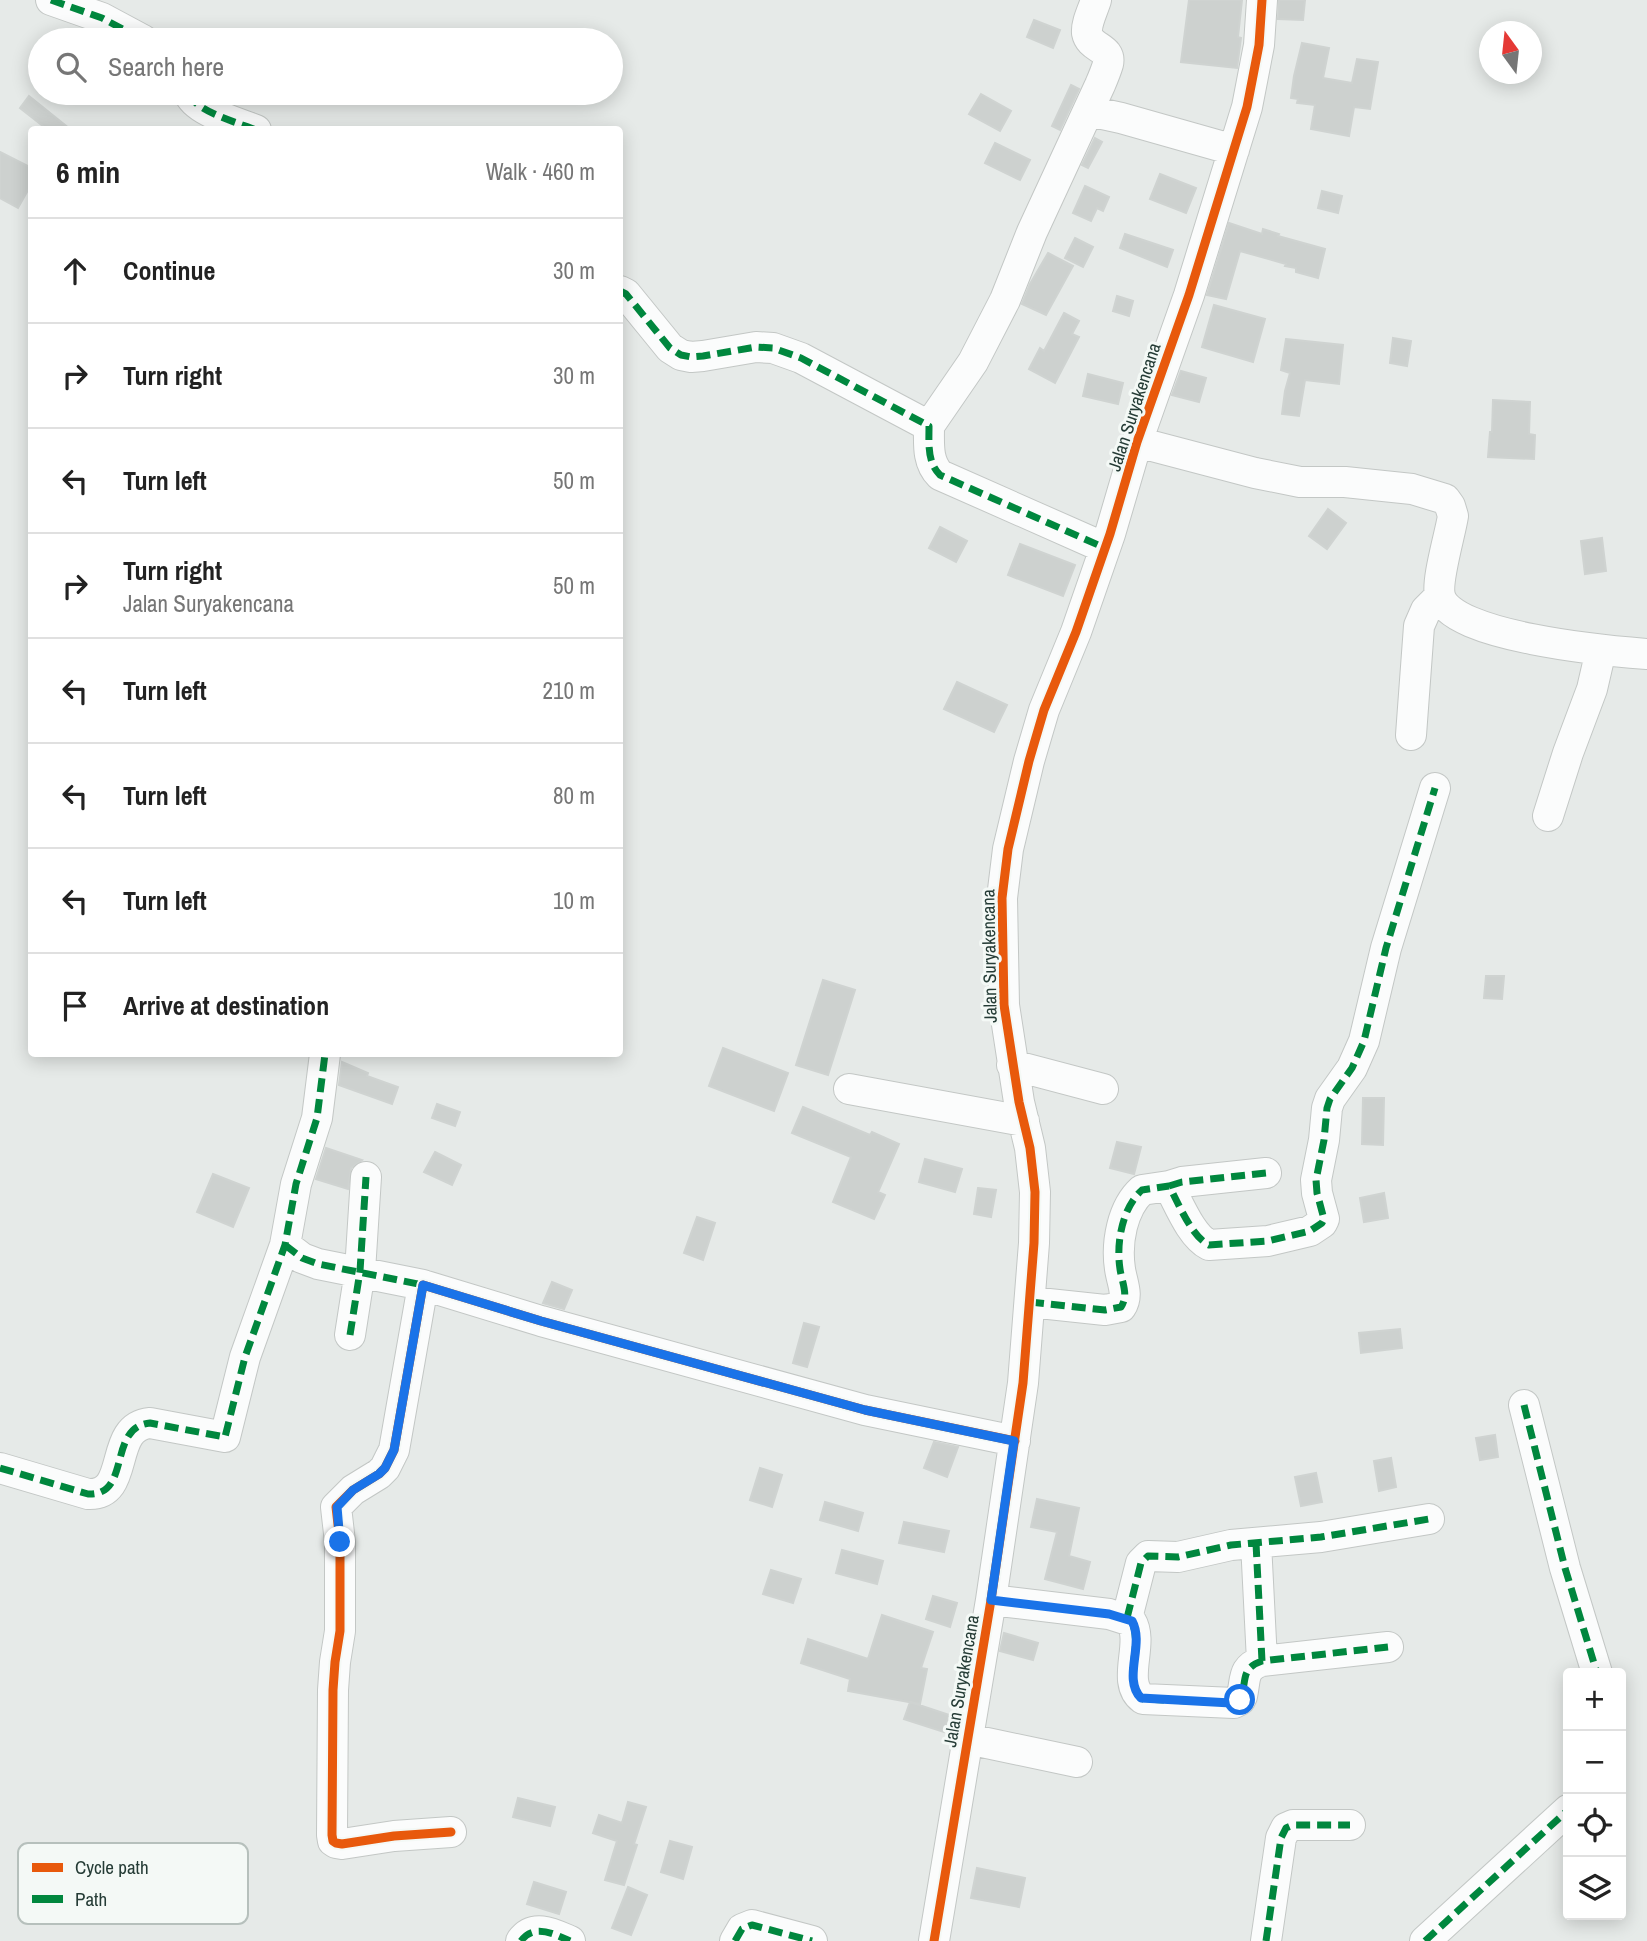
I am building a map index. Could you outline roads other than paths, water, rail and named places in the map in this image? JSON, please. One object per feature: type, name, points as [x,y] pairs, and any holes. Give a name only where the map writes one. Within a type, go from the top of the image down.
[{"type":"street","points":[[51,0],[119,28]]},
{"type":"street","points":[[1096,0],[1087,33],[1090,41],[1108,55],[1109,61],[1089,111],[1032,232],[1006,300],[973,362],[929,426],[931,462],[940,475],[1105,548]]},
{"type":"street","name":"Jalan Suryakencana","points":[[934,1941],[991,1600],[1023,1383],[1030,1302],[1035,1192],[1030,1148],[1018,1102],[1006,1029],[1002,974],[1002,898],[1008,849],[1044,710],[1076,632],[1105,548],[1137,442],[1189,295],[1247,107],[1256,65],[1262,0]]},
{"type":"street","points":[[197,105],[246,126]]},
{"type":"street","points":[[1089,111],[1234,150]]},
{"type":"street","points":[[623,292],[670,348],[681,355],[691,357],[756,347],[774,348],[801,358],[929,426]]},
{"type":"street","points":[[1137,442],[1300,482],[1345,482],[1412,489],[1445,499],[1453,516],[1440,580],[1440,596],[1446,608],[1456,616],[1493,630],[1550,643],[1647,654]]},
{"type":"street","points":[[1411,735],[1419,626],[1426,610],[1440,596]]},
{"type":"street","points":[[1548,816],[1592,689],[1601,650]]},
{"type":"street","points":[[1169,1186],[1194,1232],[1209,1245],[1268,1241],[1310,1231],[1322,1223],[1324,1219],[1316,1180],[1327,1108],[1352,1068],[1364,1041],[1387,948],[1435,788]]},
{"type":"street","points":[[0,1468],[97,1495],[104,1493],[110,1486],[128,1436],[143,1423],[225,1437],[245,1357],[285,1245],[296,1184],[317,1118],[326,1057]]},
{"type":"street","points":[[1012,1065],[1103,1089]]},
{"type":"street","points":[[849,1089],[1024,1121]]},
{"type":"street","points":[[1030,1302],[1105,1310],[1121,1307],[1125,1295],[1119,1252],[1126,1213],[1135,1196],[1142,1190],[1182,1182],[1266,1173]]},
{"type":"street","points":[[350,1335],[360,1271],[366,1177]]},
{"type":"street","points":[[285,1245],[302,1258],[318,1264],[423,1285],[541,1321],[865,1410],[1014,1441]]},
{"type":"street","points":[[423,1285],[394,1450],[385,1468],[353,1490],[337,1507],[340,1542],[340,1631],[333,1690],[332,1835],[333,1841],[342,1844],[394,1836],[451,1832]]},
{"type":"street","points":[[1524,1405],[1565,1568],[1595,1668]]},
{"type":"street","points":[[1127,1618],[1140,1563],[1144,1559],[1154,1556],[1178,1557],[1231,1545],[1321,1537],[1429,1519]]},
{"type":"street","points":[[1256,1543],[1262,1661]]},
{"type":"street","points":[[991,1600],[1068,1609],[1132,1621],[1137,1634],[1133,1685],[1143,1699],[1237,1702],[1242,1696],[1248,1668],[1262,1661],[1388,1647]]},
{"type":"street","points":[[968,1739],[1077,1762]]},
{"type":"street","points":[[1425,1941],[1563,1815]]},
{"type":"street","points":[[1266,1941],[1280,1847],[1286,1828],[1293,1825],[1350,1825]]},
{"type":"street","points":[[735,1941],[742,1928],[752,1925],[812,1941]]},
{"type":"street","points":[[521,1941],[530,1933],[539,1931],[549,1932],[570,1941]]}]
